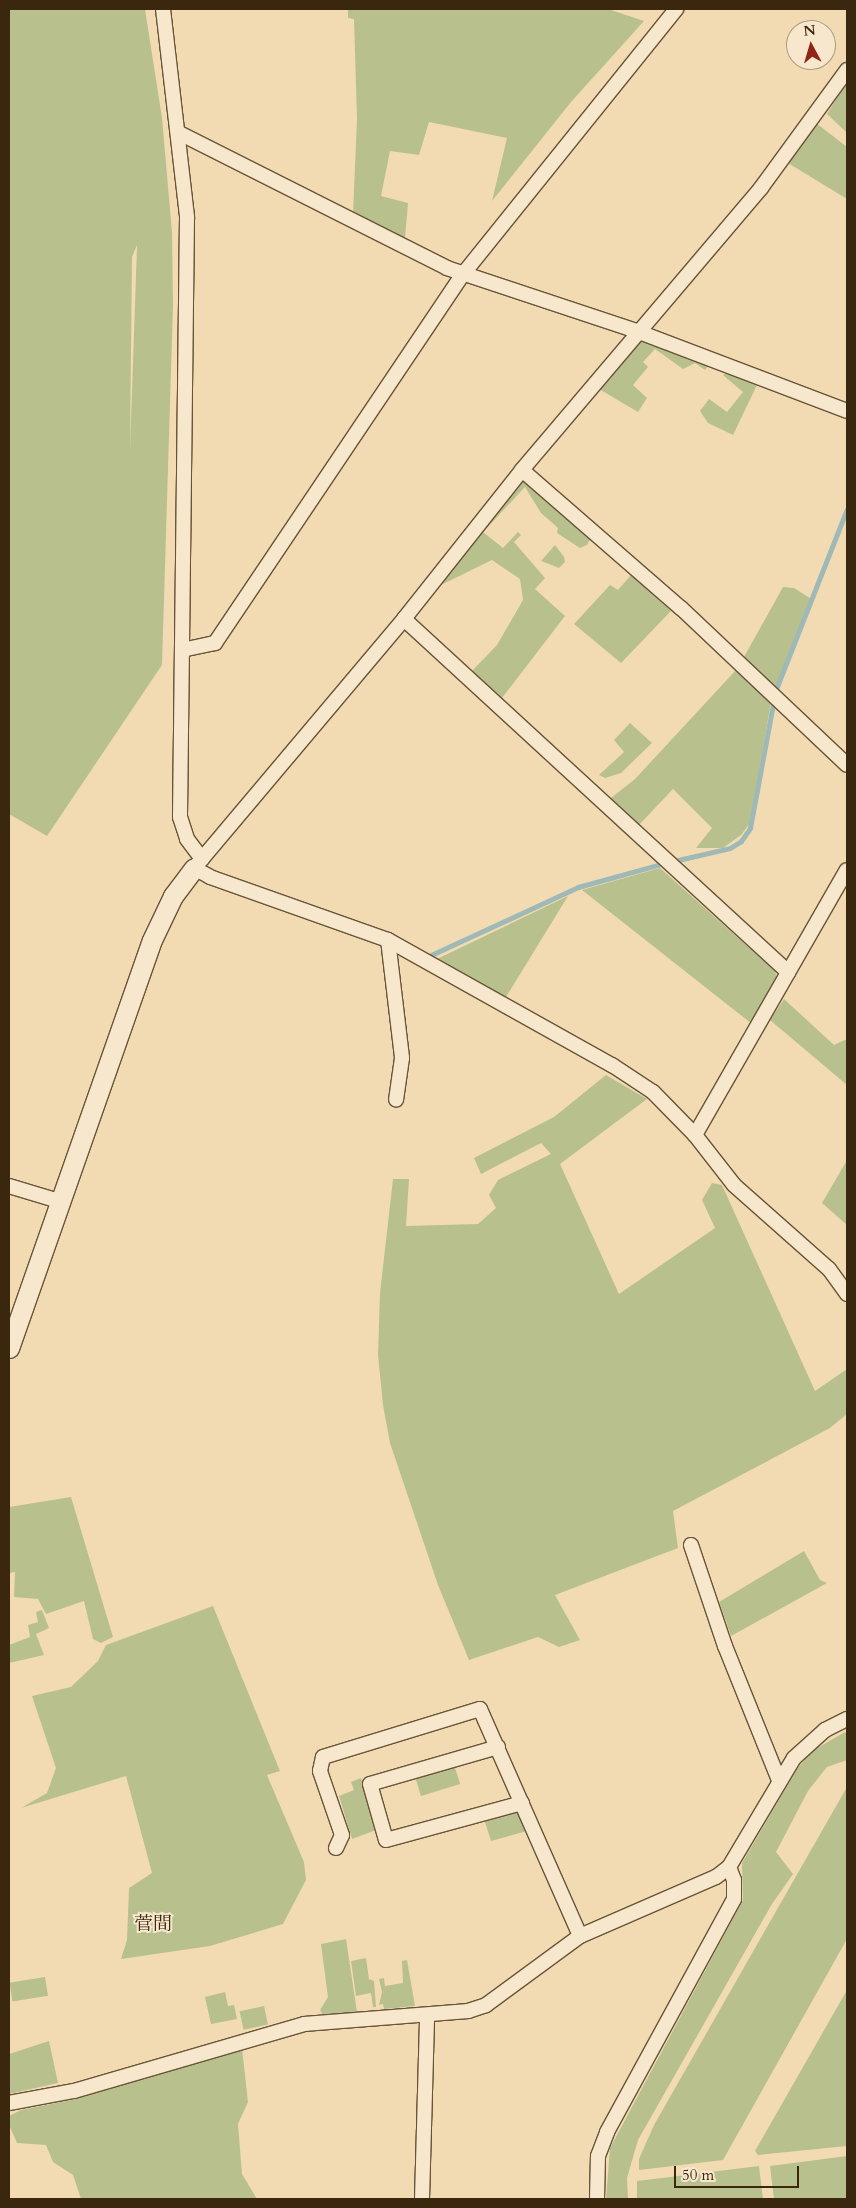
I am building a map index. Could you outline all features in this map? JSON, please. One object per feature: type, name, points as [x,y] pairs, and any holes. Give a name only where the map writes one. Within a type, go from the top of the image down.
[{"type":"street","points":[[163,9],[179,134],[187,217],[180,817],[198,863],[210,878],[388,940],[612,1065],[652,1092],[695,1135],[734,1185],[829,1269],[847,1294]]},
{"type":"street","points":[[182,650],[215,644],[464,273],[676,9]]},
{"type":"street","points":[[9,1348],[152,940],[173,896],[198,863],[404,619],[522,470],[761,188],[847,70]]},
{"type":"street","points":[[179,134],[464,273],[639,332],[847,411]]},
{"type":"street","points":[[522,470],[681,608],[847,765]]},
{"type":"street","points":[[404,619],[788,972]]},
{"type":"street","points":[[695,1135],[847,870]]},
{"type":"street","points":[[388,940],[402,1058],[396,1100]]},
{"type":"street","points":[[9,1186],[59,1201]]},
{"type":"street","points":[[692,1545],[725,1646],[779,1780]]},
{"type":"street","points":[[336,1848],[342,1835],[320,1771],[323,1757],[480,1710],[580,1936]]},
{"type":"street","points":[[9,2104],[74,2091],[304,2024],[468,2011],[486,2005],[580,1936],[700,1886],[729,1867],[779,1780],[808,1742],[847,1719]]},
{"type":"street","points":[[498,1747],[370,1784],[386,1840],[522,1803]]},
{"type":"street","points":[[597,2199],[598,2156],[607,2132],[734,1899],[734,1880],[729,1867]]},
{"type":"street","points":[[422,2199],[427,2015]]},
{"type":"green space","points":[[9,9],[145,9],[162,118],[172,232],[173,305],[162,665],[47,836],[9,814]],"holes":[[[137,245],[130,450],[132,257]]]},
{"type":"green space","points":[[348,9],[608,9],[644,21],[571,102],[492,201],[507,138],[429,122],[419,155],[390,151],[381,196],[408,203],[405,238],[353,213],[357,119],[354,19],[348,18]]},
{"type":"green space","points":[[847,81],[847,133],[827,114]]},
{"type":"green space","points":[[816,123],[847,147],[847,199],[788,163]]},
{"type":"green space","points":[[643,338],[709,365],[705,370],[695,363],[683,369],[655,349],[643,362],[648,367],[633,385],[647,398],[638,412],[599,389]]},
{"type":"green space","points":[[726,373],[757,385],[733,435],[708,423],[700,411],[709,399],[727,412],[743,392],[723,375]]},
{"type":"green space","points":[[523,479],[592,536],[587,545],[580,548],[557,533],[558,528],[541,513],[525,487],[483,532],[503,548],[518,532],[521,535],[514,542],[545,578],[535,589],[565,616],[502,698],[472,671],[497,645],[523,600],[520,579],[492,560],[443,584],[442,577]]},
{"type":"green space","points":[[555,545],[564,557],[565,562],[559,568],[541,561]]},
{"type":"green space","points":[[631,575],[671,611],[621,663],[574,624],[610,585],[618,590]]},
{"type":"green space","points":[[783,587],[794,588],[813,600],[777,688],[744,657]]},
{"type":"green space","points":[[736,670],[771,702],[750,823],[741,835],[723,848],[696,848],[712,828],[673,789],[638,826],[611,798],[635,779]]},
{"type":"green space","points":[[630,723],[652,743],[621,773],[605,778],[599,775],[624,752],[614,740]]},
{"type":"green space","points":[[660,868],[775,971],[777,979],[752,1024],[582,890]]},
{"type":"green space","points":[[568,896],[506,997],[437,959]]},
{"type":"green space","points":[[784,999],[834,1045],[847,1039],[847,1085],[770,1020]]},
{"type":"green space","points":[[606,1075],[647,1099],[560,1164],[619,1294],[715,1228],[702,1200],[712,1183],[722,1185],[815,1391],[847,1369],[847,1414],[830,1428],[673,1511],[678,1548],[555,1595],[580,1640],[559,1647],[538,1637],[469,1660],[438,1585],[390,1443],[383,1405],[378,1355],[380,1293],[393,1179],[409,1179],[406,1226],[478,1224],[496,1208],[489,1195],[498,1180],[551,1154],[541,1143],[481,1174],[474,1158],[554,1117]]},
{"type":"green space","points":[[847,1160],[847,1225],[822,1203]]},
{"type":"green space","points":[[71,1497],[113,1637],[101,1643],[93,1639],[84,1601],[46,1614],[38,1599],[14,1597],[15,1572],[9,1573],[9,1507]]},
{"type":"green space","points":[[804,1551],[820,1580],[827,1583],[731,1636],[719,1602]]},
{"type":"green space","points":[[213,1606],[280,1771],[267,1775],[304,1862],[306,1880],[283,1924],[210,1946],[121,1959],[127,1940],[129,1888],[152,1873],[126,1776],[21,1808],[47,1793],[56,1768],[32,1696],[71,1687],[98,1661],[106,1645]]},
{"type":"green space","points":[[42,1610],[49,1628],[36,1634],[44,1655],[9,1663],[9,1645],[30,1637],[28,1625],[38,1622],[36,1612]]},
{"type":"green space","points":[[845,1732],[847,1734],[847,1760],[827,1767],[808,1791],[776,1852],[793,1874],[772,1904],[638,2140],[627,2178],[628,2199],[606,2199],[610,2148],[743,1900],[742,1863],[797,1769],[812,1751]]},
{"type":"green space","points":[[454,1764],[460,1784],[421,1796],[415,1776]]},
{"type":"green space","points":[[361,1778],[376,1830],[352,1839],[339,1796],[354,1790],[351,1782]]},
{"type":"green space","points":[[847,1787],[847,1939],[723,2160],[639,2170],[639,2159],[654,2125]]},
{"type":"green space","points":[[513,1811],[519,1813],[527,1831],[491,1841],[484,1819]]},
{"type":"green space","points":[[346,1939],[357,2012],[323,2015],[320,2010],[328,1997],[321,1944]]},
{"type":"green space","points":[[366,1958],[369,1979],[374,1981],[376,2007],[373,2007],[371,1993],[356,1996],[351,1961]]},
{"type":"green space","points":[[407,1960],[415,2006],[384,2009],[383,2004],[379,2005],[382,1992],[379,1979],[384,1978],[385,1986],[403,1983],[402,1961]]},
{"type":"green space","points":[[45,1977],[48,1996],[12,2001],[9,1983]]},
{"type":"green space","points":[[847,1990],[847,2146],[758,2155],[755,2151]]},
{"type":"green space","points":[[225,1992],[228,2006],[234,2005],[237,2019],[211,2024],[205,1997]]},
{"type":"green space","points":[[264,2006],[268,2025],[243,2030],[240,2011]]},
{"type":"green space","points":[[49,2041],[58,2083],[9,2094],[9,2054]]},
{"type":"green space","points":[[242,2048],[248,2102],[238,2124],[242,2174],[257,2199],[81,2199],[73,2175],[53,2162],[46,2145],[17,2143],[9,2125],[9,2116],[21,2110],[76,2099]]},
{"type":"green space","points":[[847,2156],[847,2199],[774,2199],[770,2166]]},
{"type":"green space","points":[[759,2166],[763,2199],[637,2199],[637,2181]]},
{"type":"waterway","points":[[776,689],[847,509]]},
{"type":"waterway","points":[[678,860],[730,848],[741,841],[750,828],[773,704]]},
{"type":"waterway","points":[[431,955],[578,887],[658,865]]},
{"type":"district","name":"菅間","points":[[153,1925]]}]
